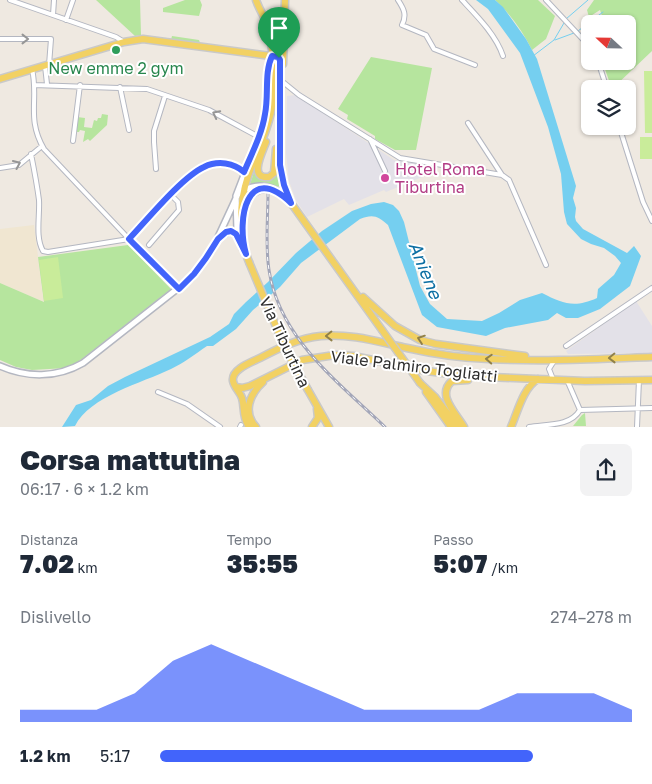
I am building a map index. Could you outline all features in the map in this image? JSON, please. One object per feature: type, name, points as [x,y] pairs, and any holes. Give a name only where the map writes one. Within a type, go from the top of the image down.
[{"type":"main road","name":"Via Tiburtina","points":[[256,0],[269,33],[272,56],[273,98],[267,127],[245,189],[242,217],[243,238],[249,262],[286,350],[329,426]]},
{"type":"main road","name":"Via Tiburtina","points":[[280,95],[283,82],[285,0]]},
{"type":"main road","points":[[0,79],[124,42],[143,39],[272,56]]},
{"type":"main road","name":"Via Tiburtina","points":[[272,56],[278,57],[280,60],[281,169],[285,189],[291,203],[346,279]]},
{"type":"main road","points":[[267,127],[266,142],[257,166],[259,174],[267,177],[275,171],[281,113]]},
{"type":"main road","points":[[346,279],[420,383],[436,397],[458,426]]},
{"type":"main road","points":[[346,279],[386,319],[416,338],[436,344],[502,352],[538,360]]},
{"type":"main road","name":"Viale Palmiro Togliatti","points":[[652,357],[556,360],[489,359],[432,354],[365,339],[324,336],[289,344],[243,367],[236,372],[233,378],[236,387],[247,387],[307,358],[339,355],[439,373],[568,380],[652,380]]},
{"type":"main road","points":[[256,426],[249,417],[249,400],[256,389],[271,375]]},
{"type":"main road","points":[[464,426],[454,421],[446,397],[446,390],[456,380],[482,380],[494,377]]},
{"type":"main road","points":[[520,378],[525,384],[526,393]]},
{"type":"main road","points":[[510,426],[526,393],[532,383],[538,379]]},
{"type":"main road","points":[[236,387],[242,398],[244,418],[249,426]]},
{"type":"main road","points":[[312,426],[318,418],[316,405]]},
{"type":"street","points":[[10,0],[116,37],[124,42]]},
{"type":"street","points":[[53,15],[54,0]]},
{"type":"street","points":[[66,20],[73,0]]},
{"type":"street","points":[[398,0],[404,10],[405,19],[402,25],[426,35],[434,49],[475,65]]},
{"type":"street","points":[[462,0],[500,46],[503,56]]},
{"type":"street","points":[[546,0],[581,36]]},
{"type":"street","points":[[0,39],[51,39],[47,65],[47,84]]},
{"type":"street","name":"Via Tiburtina","points":[[246,254],[238,237],[236,196],[259,137],[265,114],[268,70],[272,56]]},
{"type":"street","points":[[32,69],[34,85],[33,118],[42,146],[129,239],[179,289]]},
{"type":"street","points":[[283,82],[299,95],[400,158],[502,175]]},
{"type":"street","points":[[34,85],[145,88],[209,110],[259,137]]},
{"type":"street","points":[[73,141],[80,85]]},
{"type":"street","points":[[120,87],[129,130]]},
{"type":"street","points":[[156,169],[154,131],[165,96]]},
{"type":"street","points":[[468,123],[502,175],[509,180],[546,265]]},
{"type":"street","points":[[622,135],[643,202],[652,221]]},
{"type":"street","points":[[370,139],[385,171]]},
{"type":"street","points":[[0,168],[19,165],[42,146]]},
{"type":"street","points":[[31,154],[39,201],[41,246],[43,250],[48,252],[129,239],[192,174],[208,165],[228,164],[244,172]]},
{"type":"street","points":[[0,366],[21,373],[41,375],[64,372],[75,367],[96,354],[179,289],[200,267],[218,239],[236,196],[245,189],[272,187],[291,203]]},
{"type":"street","points":[[242,217],[247,201],[256,192],[267,189],[281,193]]},
{"type":"street","points":[[149,245],[178,210],[178,202],[171,195]]},
{"type":"street","points":[[218,239],[228,231],[234,232],[238,237]]},
{"type":"street","points":[[566,346],[652,288]]},
{"type":"street","points":[[553,379],[549,369],[556,360]]},
{"type":"street","points":[[568,380],[580,410]]},
{"type":"street","points":[[637,426],[639,380]]},
{"type":"street","points":[[158,392],[187,404],[220,426]]},
{"type":"street","points":[[529,426],[569,424],[580,410],[652,408]]},
{"type":"shaded area","points":[[296,95],[394,160],[424,165],[421,173],[422,177],[349,205],[344,199],[307,217],[296,200],[289,181],[286,153],[287,96]]},
{"type":"shaded area","points":[[34,225],[44,302],[0,283],[0,229]]},
{"type":"shaded area","points":[[636,301],[652,326],[652,353],[568,354],[566,351]]},
{"type":"green space","points":[[96,0],[140,0],[141,35],[135,36]]},
{"type":"green space","points":[[185,0],[200,0],[202,5],[199,16],[163,12],[163,8]]},
{"type":"green space","points":[[495,0],[538,0],[555,16],[546,39],[532,50],[516,23]]},
{"type":"green space","points":[[594,0],[652,0],[652,51],[636,66],[636,15],[602,15],[600,10],[588,15],[587,10]]},
{"type":"green space","points":[[172,36],[199,40],[200,43],[171,40]]},
{"type":"green space","points":[[371,57],[432,68],[416,150],[395,150],[375,139],[375,136],[347,119],[348,115],[338,109]]},
{"type":"green space","points":[[605,70],[632,70],[621,80],[609,80]]},
{"type":"green space","points":[[644,71],[652,71],[652,133],[645,133]]},
{"type":"green space","points":[[102,114],[108,115],[107,125],[90,141],[88,139],[83,142],[85,131],[75,132],[77,117],[85,118],[84,127],[92,128],[94,120],[97,121],[98,118],[101,118]]},
{"type":"green space","points":[[640,137],[652,137],[652,159],[640,159]]},
{"type":"green space","points":[[254,172],[265,180],[271,179],[277,174],[280,187],[264,182],[250,184]]},
{"type":"green space","points":[[128,245],[171,289],[82,359],[67,368],[32,370],[16,367],[0,360],[0,283],[44,302],[38,257]]},
{"type":"green space","points":[[58,257],[63,298],[44,301],[39,260]]},
{"type":"green space","points":[[585,413],[586,426],[573,426],[582,415]]},
{"type":"water","points":[[476,0],[495,0],[503,7],[526,39],[537,59],[576,186],[573,198],[576,208],[576,221],[583,229],[627,253],[634,246],[641,256],[630,286],[600,309],[578,318],[566,318],[557,313],[548,320],[505,328],[486,336],[437,327],[422,315],[388,225],[375,217],[365,217],[301,263],[280,287],[253,310],[236,329],[213,346],[207,346],[176,367],[104,398],[92,406],[75,426],[62,427],[76,405],[91,400],[108,386],[125,377],[210,337],[229,324],[234,314],[246,302],[296,253],[322,231],[352,211],[371,204],[384,202],[393,205],[399,211],[404,222],[420,286],[430,304],[447,319],[482,321],[520,300],[542,293],[556,300],[575,304],[597,298],[598,289],[614,275],[621,263],[604,248],[581,239],[567,224],[564,212],[561,174],[548,127],[520,53],[488,9]]},
{"type":"waterway","points":[[566,19],[588,0]]},
{"type":"waterway","points":[[578,31],[603,12]]},
{"type":"waterway","points":[[533,56],[554,40],[564,23]]},
{"type":"waterway","points":[[555,40],[574,33]]},
{"type":"railway","points":[[268,193],[267,241],[269,270],[275,294],[285,317],[313,357],[385,427]]},
{"type":"place","name":"New emme 2 gym","points":[[116,50]]},
{"type":"place","name":"Hotel Roma Tiburtina","points":[[385,178]]},
{"type":"route","points":[[272,56],[279,58],[280,165],[286,192],[291,203],[281,193],[273,190],[263,189],[253,193],[247,201],[242,217],[246,254],[236,234],[231,231],[226,232],[218,239],[200,267],[179,289],[129,239],[175,190],[200,169],[208,165],[221,163],[235,166],[244,172],[264,120],[270,61],[272,56]]},
{"type":"water label","name":"Aniene","points":[[426,270]]}]
